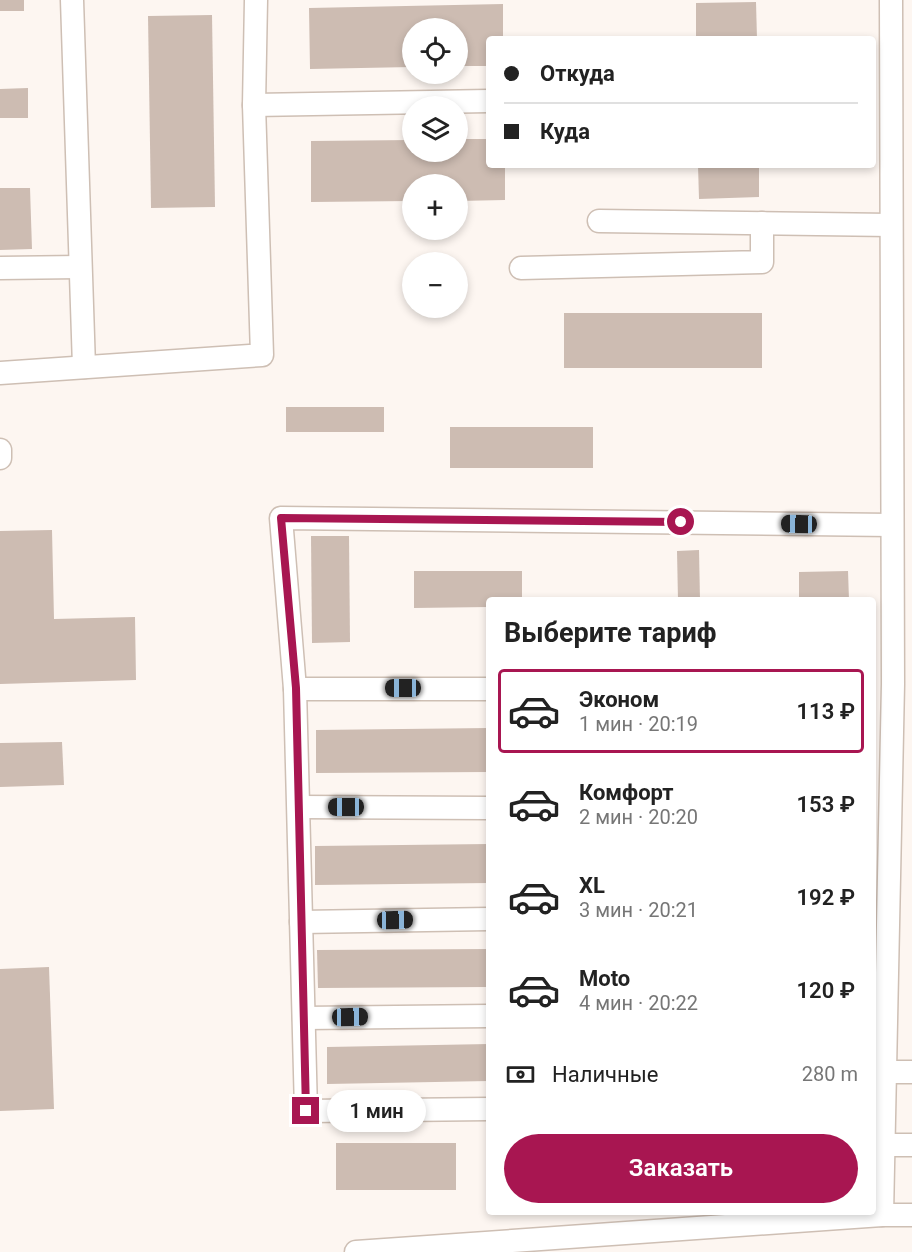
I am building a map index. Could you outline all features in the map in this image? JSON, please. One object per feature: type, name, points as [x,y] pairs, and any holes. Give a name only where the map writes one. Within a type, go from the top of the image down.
[{"type":"street","points":[[72,0],[84,367]]},
{"type":"street","points":[[0,373],[262,355],[254,105],[256,0]]},
{"type":"street","points":[[882,1215],[885,1072],[883,685],[892,525],[891,0]]},
{"type":"street","points":[[254,105],[486,101]]},
{"type":"street","points":[[599,221],[891,225]]},
{"type":"street","points":[[520,268],[762,262],[762,223]]},
{"type":"street","points":[[0,268],[80,267]]},
{"type":"street","points":[[0,450],[0,458]]},
{"type":"street","points":[[486,1109],[306,1111],[296,688],[281,518],[892,525]]},
{"type":"street","points":[[296,688],[486,688]]},
{"type":"street","points":[[299,807],[486,808]]},
{"type":"street","points":[[302,922],[486,919]]},
{"type":"street","points":[[304,1018],[486,1016]]},
{"type":"street","points":[[885,1072],[912,1072]]},
{"type":"street","points":[[884,1145],[912,1145]]},
{"type":"street","points":[[356,1252],[882,1215],[912,1215]]},
{"type":"building","points":[[0,0],[24,0],[24,11],[0,11]]},
{"type":"building","points":[[756,2],[757,36],[696,36],[696,3]]},
{"type":"building","points":[[503,4],[503,36],[486,36],[486,66],[468,66],[468,18],[402,18],[402,67],[310,69],[309,8]]},
{"type":"building","points":[[212,15],[215,207],[151,208],[148,16]]},
{"type":"building","points":[[28,88],[28,118],[0,118],[0,89]]},
{"type":"building","points":[[468,139],[486,139],[486,168],[505,168],[505,200],[468,201],[468,174],[402,174],[402,201],[311,202],[311,141],[402,140],[402,162],[468,162]]},
{"type":"building","points":[[698,168],[759,168],[759,197],[699,199]]},
{"type":"building","points":[[0,188],[30,188],[32,249],[0,250]]},
{"type":"building","points":[[564,313],[762,313],[762,368],[564,368]]},
{"type":"building","points":[[286,407],[384,407],[384,432],[286,432]]},
{"type":"building","points":[[450,427],[593,427],[593,468],[450,468]]},
{"type":"building","points":[[52,530],[54,619],[135,617],[136,680],[0,684],[0,531]]},
{"type":"building","points":[[311,536],[349,536],[350,642],[312,643]]},
{"type":"building","points":[[699,550],[700,597],[678,597],[677,551]]},
{"type":"building","points":[[414,571],[522,571],[522,597],[486,597],[486,607],[414,608]]},
{"type":"building","points":[[848,571],[849,597],[799,597],[799,572]]},
{"type":"building","points":[[486,728],[486,772],[316,773],[316,730]]},
{"type":"building","points":[[62,742],[64,785],[0,787],[0,743]]},
{"type":"building","points":[[486,844],[486,883],[315,885],[315,846]]},
{"type":"building","points":[[486,949],[486,987],[318,988],[317,950]]},
{"type":"building","points":[[49,967],[54,1109],[0,1111],[0,969]]},
{"type":"building","points":[[486,1044],[486,1081],[327,1084],[327,1047]]},
{"type":"building","points":[[336,1143],[456,1143],[456,1190],[336,1190]]},
{"type":"route","points":[[306,1111],[296,688],[281,518],[681,522]]}]
